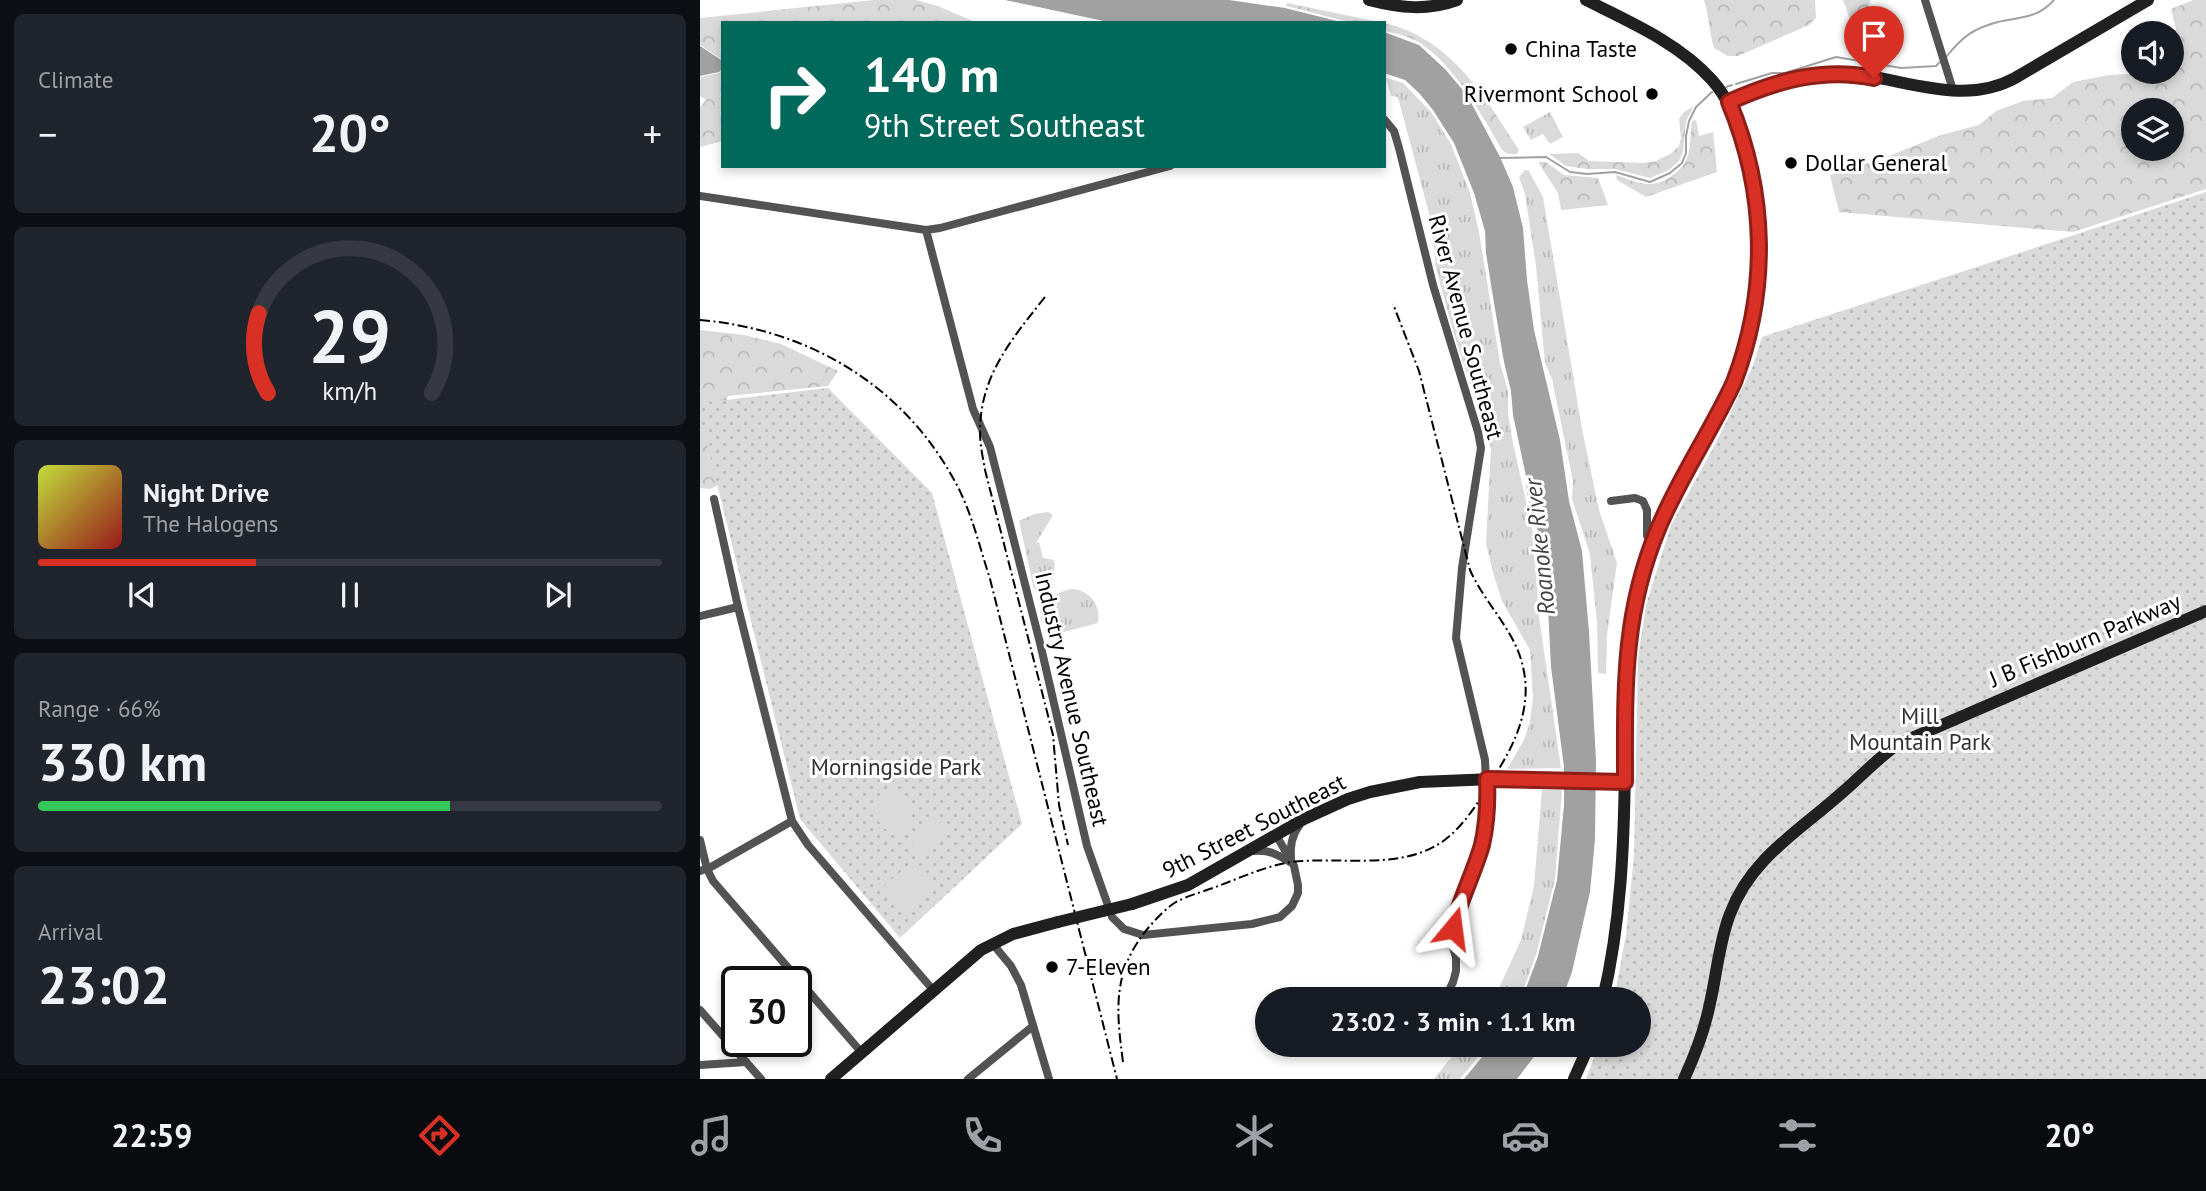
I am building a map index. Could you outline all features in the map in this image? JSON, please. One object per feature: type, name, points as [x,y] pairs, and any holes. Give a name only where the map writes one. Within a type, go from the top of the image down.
[{"type":"street","points":[[1369,0],[1404,7],[1441,6],[1457,0]]},
{"type":"street","points":[[1426,7],[1440,0]]},
{"type":"street","points":[[1586,0],[1686,54],[1729,102],[1752,175],[1759,216],[1760,262],[1754,314],[1746,349],[1734,382],[1668,506],[1638,590],[1628,645],[1622,873],[1606,987]]},
{"type":"street","points":[[1925,0],[1953,90]]},
{"type":"street","points":[[1729,102],[1777,84],[1809,75],[1832,73],[1953,90],[1982,91],[2005,84],[2148,0]]},
{"type":"street","name":"River Avenue Southeast","points":[[1386,121],[1394,131],[1399,148],[1433,285],[1479,437],[1481,459],[1462,568],[1456,638],[1484,751],[1487,779],[1486,825],[1453,928],[1451,941],[1456,971],[1451,987]]},
{"type":"street","points":[[700,197],[926,230],[1162,168]]},
{"type":"street","name":"Industry Avenue Southeast","points":[[926,230],[973,409],[990,447],[1040,643],[1087,846],[1112,917],[1124,929],[1143,934],[1272,920],[1286,912],[1295,901],[1298,885],[1297,875],[1276,835]]},
{"type":"street","points":[[1611,501],[1635,498],[1643,501],[1647,510],[1647,536],[1654,540]]},
{"type":"street","points":[[713,499],[792,821],[808,845],[934,991]]},
{"type":"street","points":[[700,616],[738,607]]},
{"type":"street","name":"J B Fishburn Parkway","points":[[1684,1079],[1704,1026],[1730,914],[1742,887],[1782,841],[1825,808],[1867,768],[1898,744],[2206,611]]},
{"type":"street","name":"9th Street Southeast","points":[[831,1079],[968,960],[992,943],[1013,934],[1132,904],[1188,885],[1304,819],[1348,799],[1398,785],[1487,779],[1625,782]]},
{"type":"street","points":[[1291,862],[1294,832],[1304,819]]},
{"type":"street","points":[[704,870],[792,821]]},
{"type":"street","points":[[700,840],[704,870],[862,1052]]},
{"type":"street","points":[[1241,855],[1262,850],[1291,862]]},
{"type":"street","points":[[992,943],[1017,975],[1049,1079]]},
{"type":"street","points":[[700,1010],[761,1079]]},
{"type":"street","points":[[968,1079],[1033,1026]]},
{"type":"street","points":[[1574,1079],[1584,1057]]},
{"type":"street","points":[[700,1065],[746,1062]]},
{"type":"green space","points":[[874,0],[916,0],[972,21],[721,21],[721,59],[700,45],[700,18]]},
{"type":"green space","points":[[1704,0],[1815,0],[1816,18],[1809,25],[1738,56],[1728,56],[1714,48]]},
{"type":"green space","points":[[1843,0],[1870,0],[1867,19],[1862,27],[1852,25]]},
{"type":"green space","points":[[2193,0],[2206,0],[2206,189],[2073,232],[1839,212],[1830,175],[1879,160],[1941,135],[1979,125],[1996,111],[2023,101],[2052,98],[2073,82],[2121,74],[2121,84],[2184,84],[2184,21],[2174,21],[2171,9]]},
{"type":"green space","points":[[1287,3],[1374,21],[1345,21],[1286,6]]},
{"type":"green space","points":[[1386,24],[1429,42],[1464,72],[1519,150],[1517,154],[1508,154],[1502,150],[1456,77],[1444,64],[1416,41],[1386,32]]},
{"type":"green space","points":[[721,72],[721,142],[700,147],[700,107],[706,100],[700,96],[700,77]]},
{"type":"green space","points":[[1386,78],[1403,83],[1431,112],[1451,144],[1470,193],[1500,363],[1508,391],[1508,414],[1513,443],[1533,533],[1539,617],[1561,768],[1507,769],[1524,740],[1530,722],[1533,697],[1530,650],[1502,601],[1494,576],[1486,544],[1491,448],[1436,268],[1431,221],[1398,97],[1391,96]]},
{"type":"green space","points":[[1694,106],[1686,121],[1683,152],[1679,161],[1669,170],[1650,178],[1615,169],[1566,166],[1549,154],[1578,153],[1589,161],[1656,161],[1679,146],[1679,119]]},
{"type":"green space","points":[[1550,112],[1563,137],[1550,144],[1543,134],[1531,140],[1523,127]]},
{"type":"green space","points":[[1696,120],[1699,136],[1713,132],[1717,172],[1646,197],[1617,180],[1616,175],[1641,183],[1655,184],[1673,175],[1686,160],[1692,121]]},
{"type":"green space","points":[[1538,162],[1546,162],[1564,175],[1598,178],[1608,205],[1561,210],[1558,193]]},
{"type":"green space","points":[[1525,170],[1529,171],[1543,197],[1582,429],[1599,510],[1617,563],[1607,635],[1606,674],[1598,673],[1597,623],[1590,554],[1572,499],[1573,481],[1552,379],[1545,363],[1536,266],[1525,194],[1519,177]]},
{"type":"green space","name":"Mill Mountain Park","points":[[2206,192],[2206,1079],[1586,1079],[1594,1057],[1651,1057],[1651,987],[1616,987],[1626,935],[1634,856],[1638,658],[1646,605],[1671,525],[1717,441],[1752,368],[1762,337]]},
{"type":"green space","points":[[700,330],[744,335],[781,344],[838,371],[828,386],[728,396],[722,411],[721,484],[710,489],[700,488]]},
{"type":"green space","name":"Morningside Park","points":[[828,388],[932,493],[1022,824],[900,938],[800,819],[700,415],[700,403]]},
{"type":"green space","points":[[1048,512],[1053,515],[1036,543],[1039,542],[1043,558],[1054,560],[1054,570],[1052,580],[1039,593],[1033,585],[1019,521],[1034,514]]},
{"type":"green space","points":[[1072,589],[1084,592],[1093,600],[1098,610],[1098,623],[1060,633],[1051,631],[1041,621],[1043,608],[1055,595]]},
{"type":"green space","points":[[897,789],[916,807],[904,832],[889,832],[878,821],[875,811],[881,797]]},
{"type":"green space","points":[[1542,790],[1562,790],[1555,879],[1536,955],[1524,987],[1499,987],[1521,940],[1534,886]]},
{"type":"green space","points":[[935,818],[948,833],[922,855],[909,840]]},
{"type":"green space","points":[[913,861],[936,887],[907,913],[884,886]]},
{"type":"green space","points":[[1451,1057],[1478,1057],[1460,1079],[1434,1079]]},
{"type":"shaded area","points":[[1005,0],[1229,0],[1285,8],[1337,21],[1104,21]]},
{"type":"shaded area","points":[[1386,33],[1419,45],[1445,69],[1467,95],[1513,187],[1523,228],[1534,330],[1582,551],[1596,760],[1595,840],[1590,892],[1566,987],[1526,987],[1538,956],[1557,880],[1564,805],[1564,767],[1551,667],[1547,588],[1539,534],[1527,493],[1513,415],[1486,253],[1485,231],[1474,193],[1454,143],[1419,93],[1405,80],[1386,74]]},
{"type":"shaded area","points":[[700,46],[721,60],[721,70],[700,76]]},
{"type":"shaded area","points":[[1482,1057],[1534,1057],[1517,1079],[1464,1079]]},
{"type":"waterway","points":[[1947,56],[1963,38],[1975,30],[2034,14],[2054,0]]},
{"type":"waterway","points":[[1736,84],[1772,73],[1785,73],[1836,57],[1901,68],[1936,66],[1940,62]]},
{"type":"waterway","points":[[1726,87],[1732,85]]},
{"type":"waterway","points":[[1499,158],[1546,157],[1570,172],[1615,172],[1650,182],[1670,173],[1682,163],[1686,153],[1689,121],[1696,107],[1712,92]]},
{"type":"railway","points":[[1045,297],[1010,343],[992,375],[981,412],[980,437],[985,470],[1053,735],[1059,805],[1068,845]]},
{"type":"railway","points":[[1123,1062],[1118,1008],[1123,975],[1137,943],[1169,907],[1186,897],[1291,862],[1368,861],[1407,857],[1425,851],[1451,835],[1466,819],[1497,772],[1521,722],[1526,695],[1523,667],[1507,629],[1470,570],[1419,371],[1393,304]]},
{"type":"railway","points":[[700,320],[777,335],[813,349],[847,367],[878,389],[907,415],[932,445],[953,478],[970,515],[990,579],[1117,1079]]},
{"type":"place","name":"China Taste","points":[[1511,49]]},
{"type":"place","name":"Rivermont School","points":[[1652,94]]},
{"type":"place","name":"Dollar General","points":[[1791,163]]},
{"type":"place","name":"7-Eleven","points":[[1052,967]]},
{"type":"route","points":[[1453,928],[1463,892],[1482,844],[1486,825],[1487,779],[1625,782],[1626,666],[1638,590],[1657,530],[1668,506],[1734,382],[1754,314],[1760,262],[1759,216],[1752,175],[1729,102],[1809,75],[1842,73],[1874,78]]},
{"type":"water label","name":"Roanoke River","points":[[1540,547]]}]
